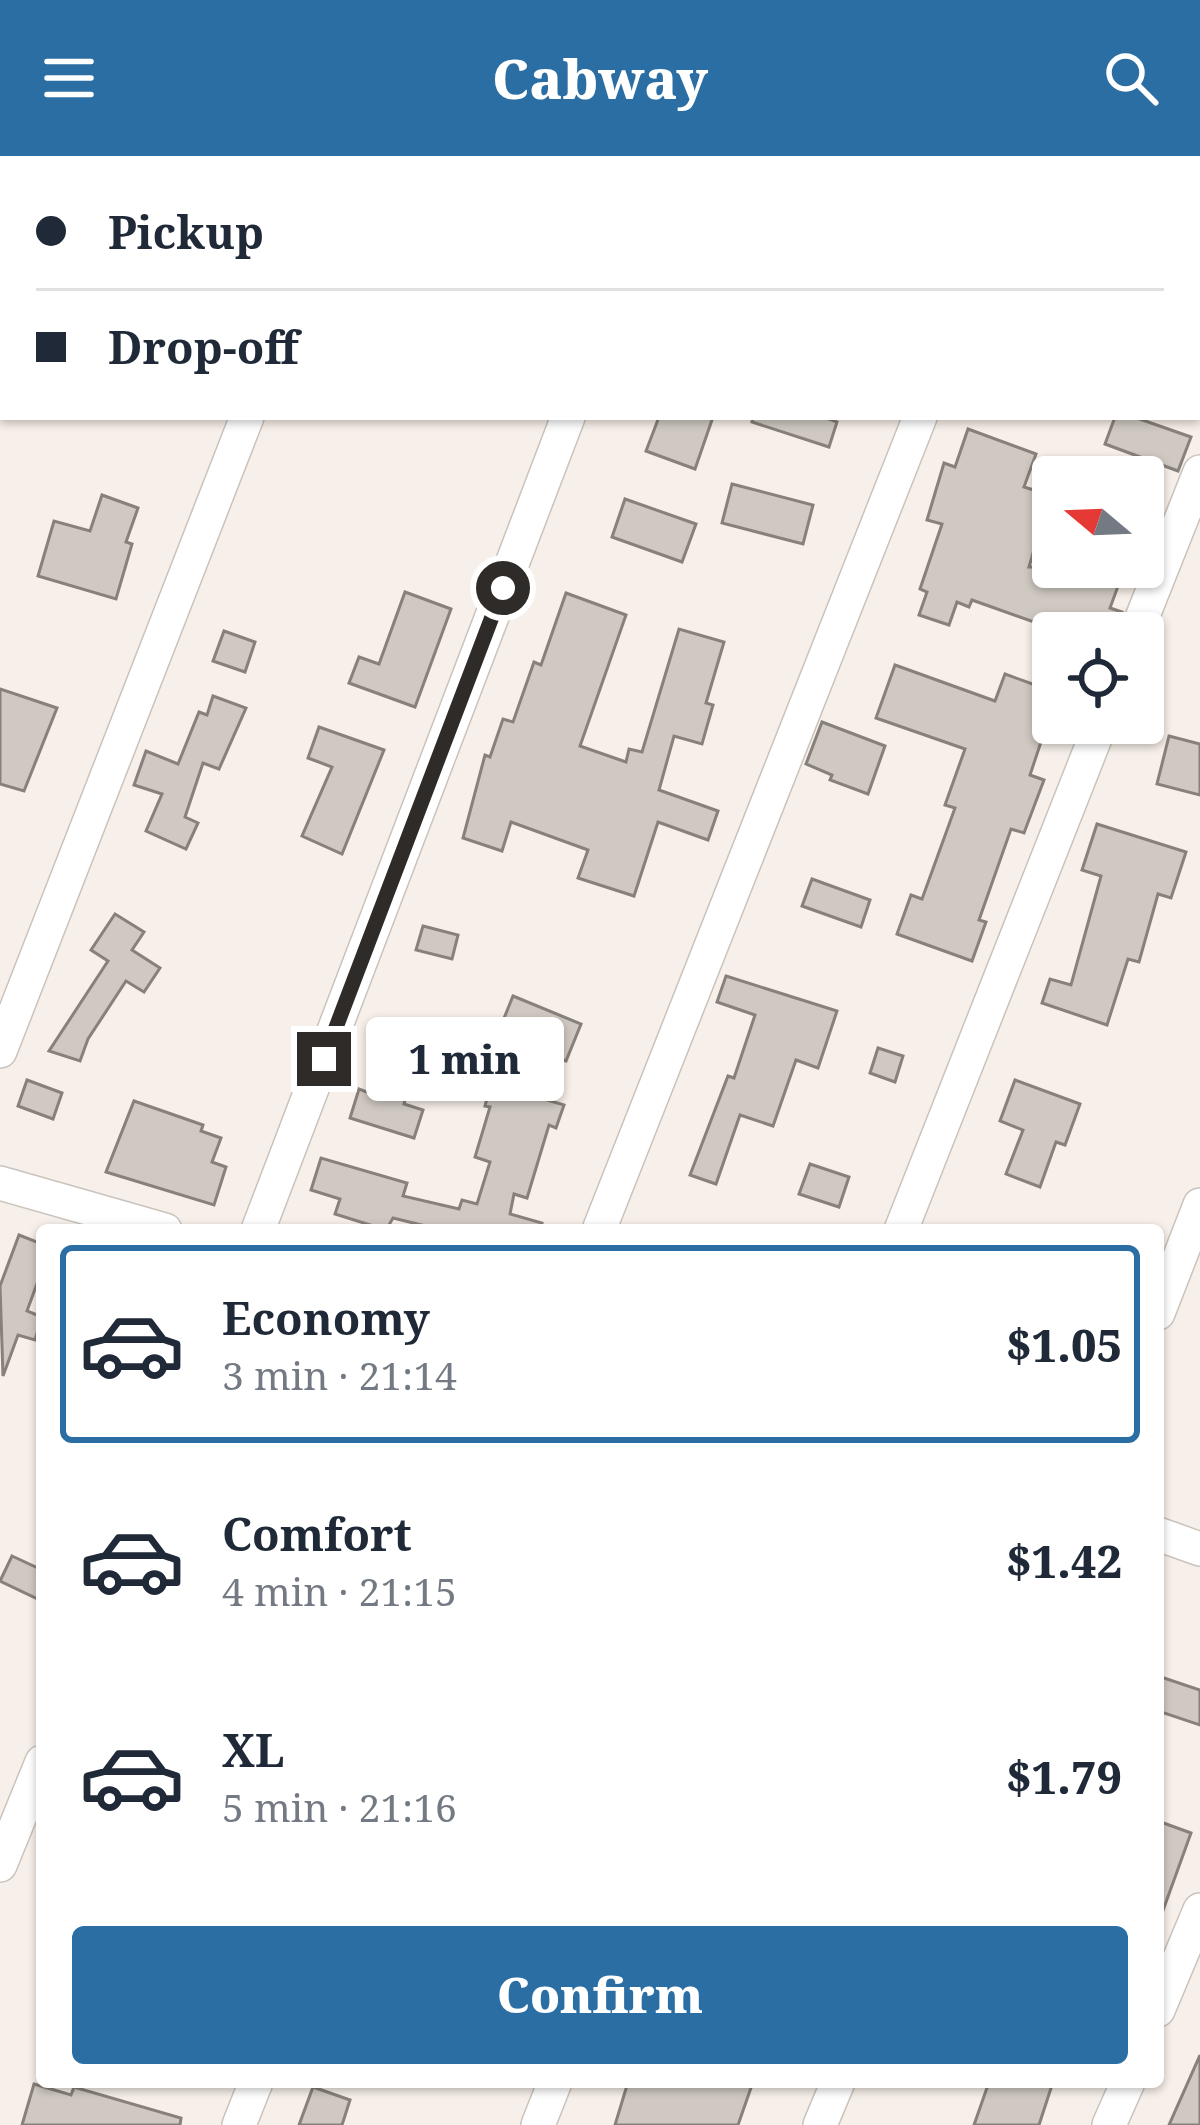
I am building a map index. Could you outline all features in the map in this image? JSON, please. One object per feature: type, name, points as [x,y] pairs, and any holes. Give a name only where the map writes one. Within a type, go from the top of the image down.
[{"type":"street","points":[[0,1051],[246,420]]},
{"type":"street","points":[[260,1224],[567,420]]},
{"type":"street","points":[[601,1224],[919,420]]},
{"type":"street","points":[[1144,612],[1200,472]]},
{"type":"street","points":[[903,1224],[1093,744]]},
{"type":"street","points":[[0,1183],[144,1224]]},
{"type":"street","points":[[1164,1298],[1200,1205]]},
{"type":"street","points":[[1164,1536],[1200,1549]]},
{"type":"street","points":[[0,1865],[36,1777]]},
{"type":"street","points":[[1164,1996],[1200,1910]]},
{"type":"street","points":[[239,2125],[254,2088]]},
{"type":"street","points":[[538,2125],[553,2088]]},
{"type":"street","points":[[820,2125],[835,2088]]},
{"type":"street","points":[[1109,2125],[1125,2088]]},
{"type":"building","points":[[658,420],[712,420],[695,469],[646,451]]},
{"type":"building","points":[[832,420],[837,422],[829,447],[752,422]]},
{"type":"building","points":[[1114,420],[1143,420],[1191,437],[1178,471],[1164,466],[1164,456],[1137,456],[1105,444]]},
{"type":"building","points":[[968,429],[1036,454],[1024,487],[1032,489],[1032,588],[1117,588],[1110,608],[1122,612],[1032,612],[1032,621],[972,600],[969,607],[957,602],[949,625],[919,615],[927,592],[920,589],[942,524],[927,520],[944,463],[955,467]]},
{"type":"building","points":[[732,484],[813,505],[803,544],[722,523]]},
{"type":"building","points":[[102,495],[138,508],[126,542],[132,544],[116,599],[38,576],[54,521],[90,531]]},
{"type":"building","points":[[625,499],[696,524],[682,562],[612,537]]},
{"type":"building","points":[[405,592],[451,609],[415,707],[349,683],[359,657],[379,664]]},
{"type":"building","points":[[566,593],[626,615],[580,746],[626,762],[629,749],[642,752],[679,629],[724,642],[706,703],[713,705],[702,744],[674,736],[659,790],[718,811],[708,840],[658,822],[634,896],[578,878],[588,850],[511,822],[502,851],[463,838],[485,755],[490,757],[503,719],[513,722],[534,662],[541,665]]},
{"type":"building","points":[[224,631],[255,642],[245,672],[213,661]]},
{"type":"building","points":[[895,665],[995,701],[1005,674],[1032,684],[1032,744],[1040,744],[1030,775],[1044,780],[1024,833],[1011,829],[979,920],[986,922],[972,961],[897,934],[911,895],[922,899],[955,808],[945,805],[965,749],[876,718]]},
{"type":"building","points":[[0,689],[57,708],[24,791],[0,784]]},
{"type":"building","points":[[213,696],[246,708],[219,769],[203,763],[185,817],[198,823],[186,849],[146,831],[162,794],[134,785],[146,751],[178,764],[199,712],[207,715]]},
{"type":"building","points":[[822,722],[885,746],[868,794],[830,780],[832,775],[806,764]]},
{"type":"building","points":[[319,727],[384,750],[342,854],[302,836],[332,767],[308,758]]},
{"type":"building","points":[[1169,736],[1200,744],[1200,795],[1157,784]]},
{"type":"building","points":[[1097,824],[1186,852],[1171,898],[1158,894],[1139,962],[1128,959],[1107,1025],[1042,1003],[1050,979],[1071,985],[1101,876],[1082,870]]},
{"type":"building","points":[[812,879],[870,900],[861,927],[802,906]]},
{"type":"building","points":[[115,914],[144,932],[132,950],[160,968],[144,992],[126,981],[88,1039],[80,1061],[49,1051],[108,961],[91,950]]},
{"type":"building","points":[[423,926],[458,935],[452,959],[416,950]]},
{"type":"building","points":[[726,976],[837,1011],[818,1068],[796,1060],[773,1126],[740,1115],[716,1184],[690,1175],[728,1076],[734,1078],[755,1015],[717,1002]]},
{"type":"building","points":[[513,996],[581,1024],[566,1061],[498,1033]]},
{"type":"building","points":[[878,1048],[903,1056],[895,1082],[870,1073]]},
{"type":"building","points":[[378,1076],[409,1086],[404,1104],[423,1110],[414,1138],[350,1118],[359,1089],[372,1094]]},
{"type":"building","points":[[27,1080],[62,1093],[53,1119],[18,1106]]},
{"type":"building","points":[[1015,1080],[1080,1104],[1065,1145],[1056,1142],[1040,1187],[1006,1174],[1023,1130],[1000,1121]]},
{"type":"building","points":[[491,1083],[564,1105],[556,1128],[549,1125],[527,1198],[514,1194],[510,1214],[542,1224],[418,1224],[393,1218],[390,1224],[367,1224],[335,1214],[340,1199],[311,1190],[321,1158],[407,1183],[403,1196],[459,1209],[462,1200],[477,1204],[490,1162],[475,1157],[490,1107],[485,1106]]},
{"type":"building","points":[[134,1101],[203,1125],[201,1131],[221,1138],[212,1162],[226,1167],[214,1205],[106,1172]]},
{"type":"building","points":[[810,1164],[849,1177],[839,1207],[799,1194]]},
{"type":"building","points":[[19,1235],[36,1242],[36,1286],[27,1311],[36,1315],[36,1337],[18,1335],[3,1376],[0,1286]]},
{"type":"building","points":[[12,1556],[36,1567],[36,1598],[0,1581]]},
{"type":"building","points":[[1164,1678],[1200,1690],[1200,1725],[1164,1713]]},
{"type":"building","points":[[1164,1823],[1191,1833],[1164,1908]]},
{"type":"building","points":[[1200,2055],[1200,2125],[1169,2125]]},
{"type":"building","points":[[34,2084],[71,2095],[77,2088],[181,2118],[180,2125],[22,2125]]},
{"type":"building","points":[[313,2088],[350,2100],[342,2125],[299,2125]]},
{"type":"building","points":[[626,2088],[751,2088],[738,2125],[615,2125]]},
{"type":"building","points":[[987,2088],[1051,2088],[1039,2125],[974,2125]]},
{"type":"route","points":[[324,1059],[503,588]]}]
